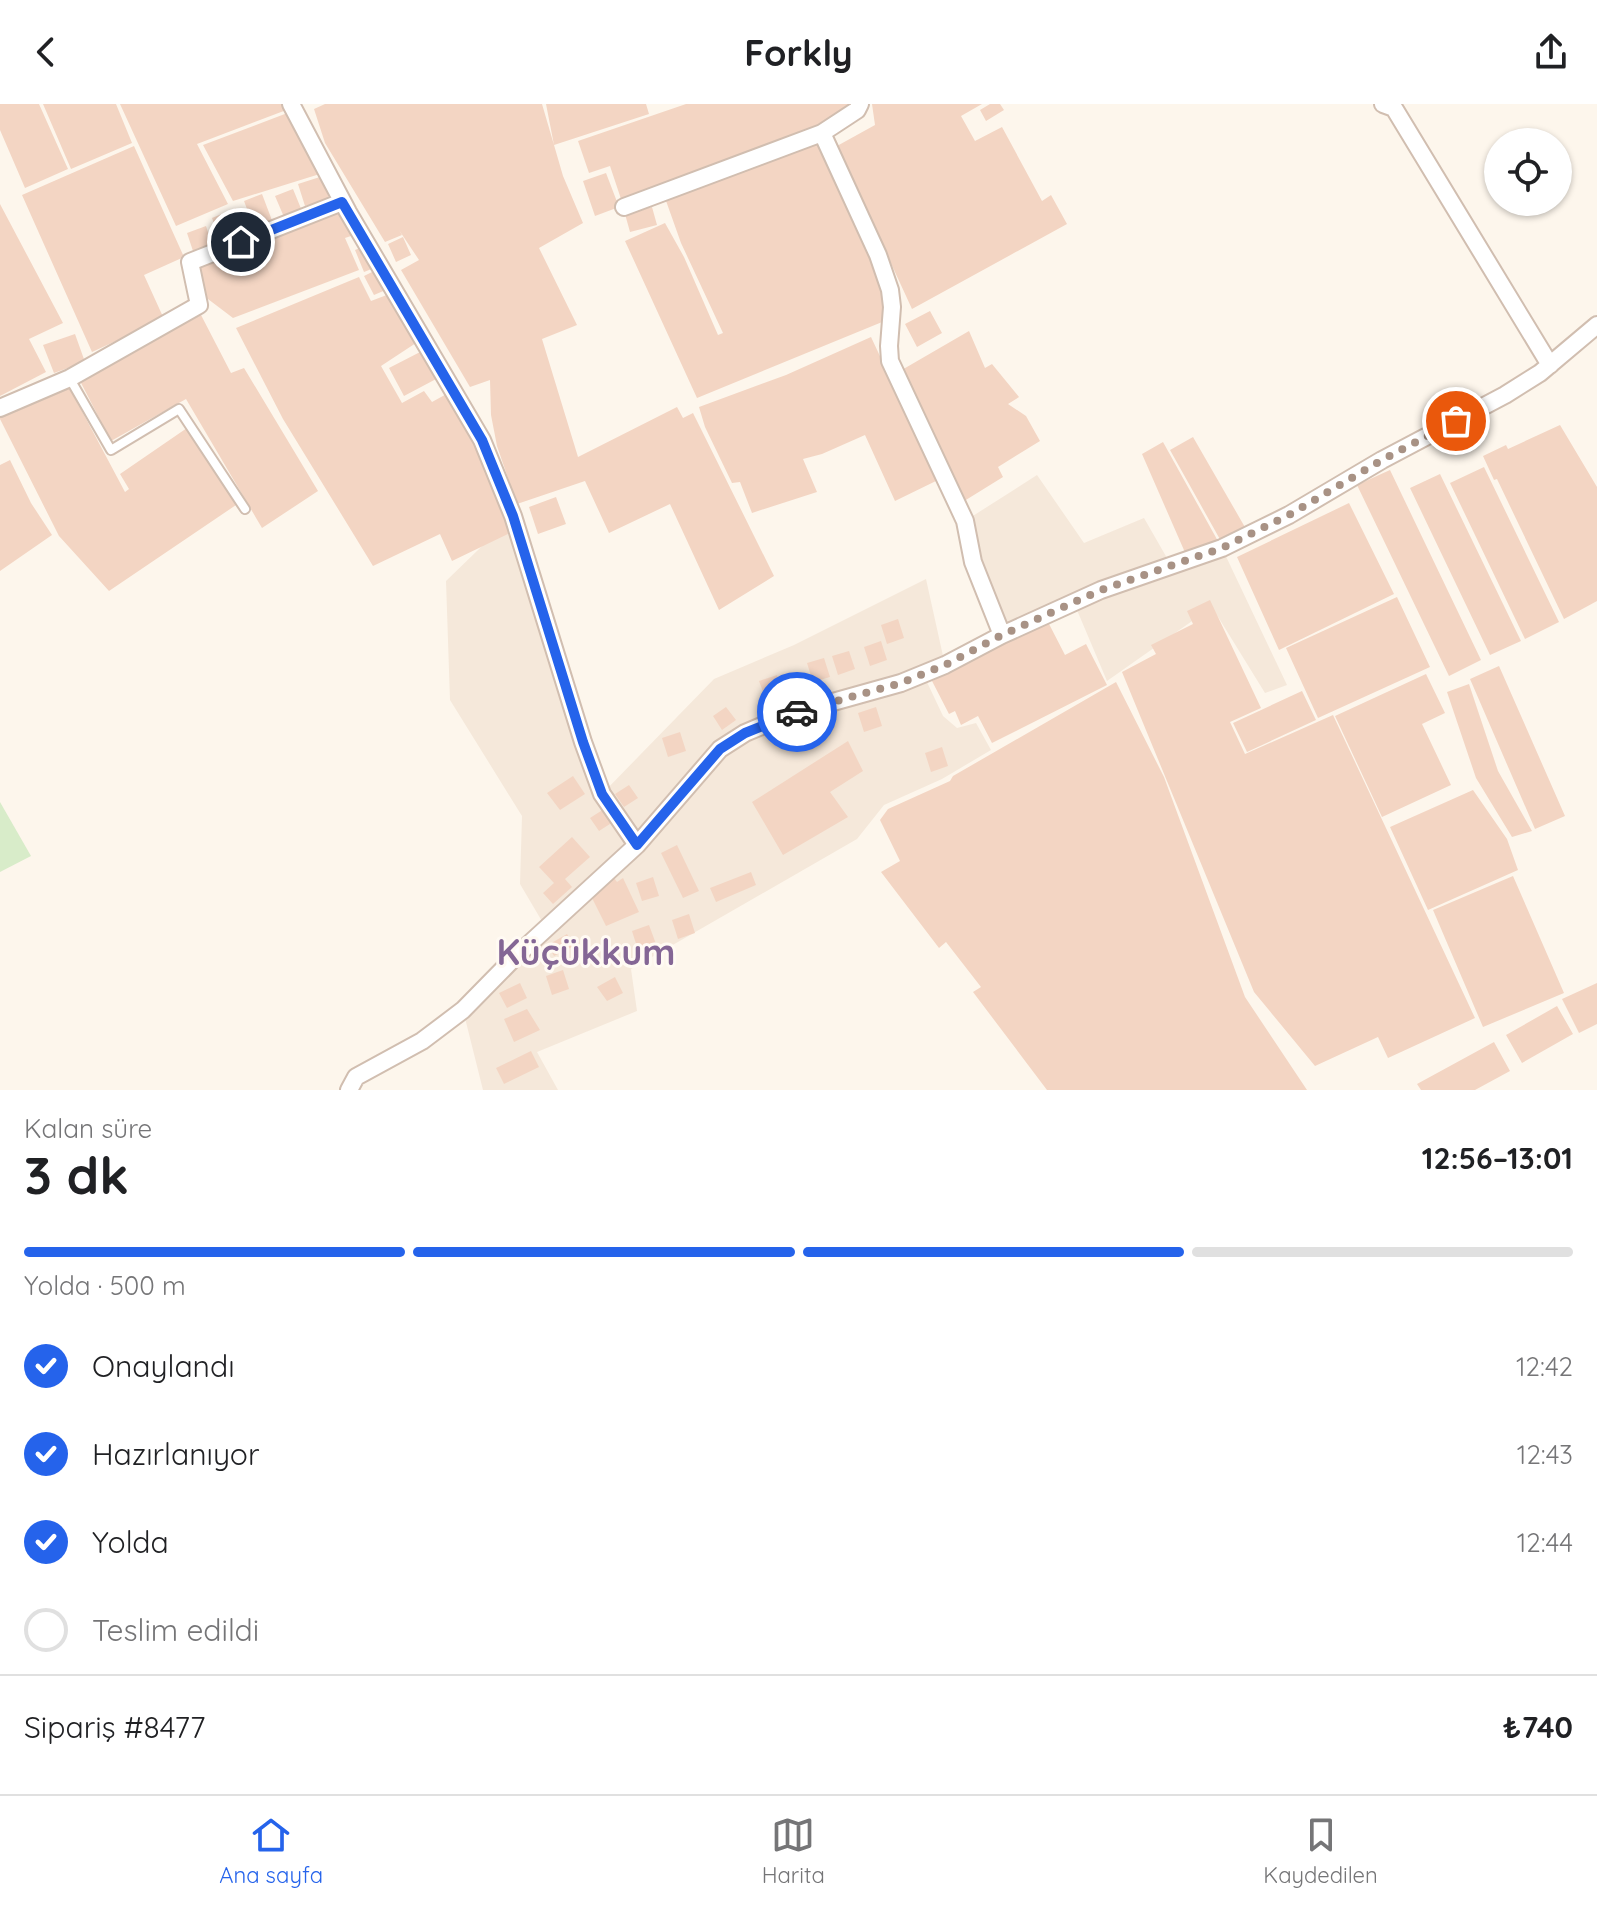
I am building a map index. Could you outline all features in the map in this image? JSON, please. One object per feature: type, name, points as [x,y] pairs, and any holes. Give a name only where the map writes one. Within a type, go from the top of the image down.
[{"type":"street","points":[[291,104],[342,202],[482,440],[513,516],[602,794],[637,845]]},
{"type":"street","points":[[624,207],[822,133],[857,110],[860,104]]},
{"type":"street","points":[[1383,104],[1394,108],[1550,365]]},
{"type":"street","points":[[822,133],[878,255],[890,290],[890,361],[965,521],[973,562],[1002,635]]},
{"type":"street","points":[[0,408],[70,378],[199,305],[190,262],[342,202]]},
{"type":"street","points":[[349,1090],[356,1077],[422,1041],[463,1010],[515,957],[637,845],[720,749],[745,733],[790,714],[901,683],[1101,590],[1222,548],[1289,515],[1382,460],[1505,395],[1550,365],[1597,325]]},
{"type":"lane","points":[[70,378],[111,450],[179,409],[245,509]]},
{"type":"shaded area","points":[[1037,475],[1084,543],[1144,518],[1171,565],[1222,548],[1287,685],[1265,693],[1212,607],[1107,681],[1074,603],[1002,635],[965,521]]},
{"type":"shaded area","points":[[513,516],[602,794],[714,679],[794,645],[926,579],[945,665],[926,680],[943,716],[957,728],[976,723],[991,750],[942,779],[884,805],[857,839],[631,969],[637,1011],[537,1052],[558,1090],[483,1090],[463,1010],[546,928],[520,884],[522,816],[450,700],[446,581]]},
{"type":"green space","points":[[0,802],[31,856],[0,872]]},
{"type":"building","points":[[0,104],[39,104],[68,169],[25,188],[0,130]]},
{"type":"building","points":[[43,104],[116,104],[132,143],[71,169]]},
{"type":"building","points":[[120,104],[286,104],[289,109],[197,144],[228,204],[176,226]]},
{"type":"building","points":[[325,104],[542,104],[563,176],[583,223],[539,248],[577,325],[542,339],[578,457],[677,407],[683,418],[693,413],[774,576],[719,610],[670,504],[609,533],[585,481],[517,504],[497,446],[491,415],[490,380],[470,387],[401,270],[419,260],[399,230],[402,235],[385,242],[325,143],[314,109]]},
{"type":"building","points":[[546,104],[646,104],[649,114],[554,145]]},
{"type":"building","points":[[686,104],[856,104],[821,125],[622,202],[610,166],[589,173],[578,141]]},
{"type":"building","points":[[872,104],[982,104],[961,116],[975,141],[1002,127],[1042,201],[1051,195],[1067,224],[912,309],[837,146],[875,125]]},
{"type":"building","points":[[990,104],[1000,104],[1004,110],[986,121],[980,110]]},
{"type":"building","points":[[290,112],[323,173],[233,201],[203,145]]},
{"type":"building","points":[[817,141],[826,154],[885,287],[887,320],[697,398],[625,241],[665,223],[684,257],[718,335],[723,333],[681,243],[665,198]]},
{"type":"building","points":[[134,146],[184,257],[144,275],[164,319],[92,352],[22,195]]},
{"type":"building","points":[[606,173],[619,207],[595,216],[583,181]]},
{"type":"building","points":[[323,176],[329,199],[305,206],[298,184]]},
{"type":"building","points":[[293,189],[302,211],[284,217],[275,196]]},
{"type":"building","points":[[262,194],[273,223],[255,230],[244,201]]},
{"type":"building","points":[[0,204],[63,323],[29,339],[46,372],[0,396]]},
{"type":"building","points":[[652,207],[657,225],[630,232],[625,214]]},
{"type":"building","points":[[236,208],[245,231],[220,240],[212,218]]},
{"type":"building","points":[[341,209],[354,235],[345,238],[359,270],[233,318],[204,296],[197,264]]},
{"type":"building","points":[[206,226],[212,245],[193,251],[187,233]]},
{"type":"building","points":[[403,237],[411,255],[396,262],[388,244]]},
{"type":"building","points":[[365,246],[374,268],[364,272],[355,250]]},
{"type":"building","points":[[378,269],[388,289],[374,295],[364,276]]},
{"type":"building","points":[[359,277],[371,301],[392,293],[419,341],[381,366],[402,403],[424,391],[432,402],[452,391],[516,530],[452,561],[440,534],[373,566],[283,419],[236,328]]},
{"type":"building","points":[[930,311],[942,333],[917,347],[905,324]]},
{"type":"building","points":[[201,315],[231,373],[244,368],[318,491],[262,528],[186,399],[111,441],[79,379]]},
{"type":"building","points":[[969,331],[985,368],[992,364],[1019,397],[1008,404],[1026,416],[1040,441],[998,467],[1003,477],[961,503],[900,371]]},
{"type":"building","points":[[75,334],[85,362],[54,373],[43,345]]},
{"type":"building","points":[[871,337],[938,480],[895,501],[865,435],[803,459],[817,492],[752,513],[740,482],[732,483],[705,427],[699,407],[786,375]]},
{"type":"building","points":[[424,350],[438,378],[404,396],[389,368]]},
{"type":"building","points":[[67,383],[125,492],[129,489],[120,474],[187,428],[236,505],[109,591],[59,536],[0,419],[0,413]]},
{"type":"building","points":[[1560,425],[1597,487],[1597,601],[1564,619],[1483,456],[1506,445],[1508,449]]},
{"type":"building","points":[[1193,437],[1246,529],[1222,543],[1170,450]]},
{"type":"building","points":[[1163,442],[1219,543],[1187,557],[1142,454]]},
{"type":"building","points":[[10,460],[31,503],[52,535],[0,571],[0,465]]},
{"type":"building","points":[[1484,467],[1559,622],[1525,639],[1450,483]]},
{"type":"building","points":[[1390,470],[1481,660],[1449,676],[1357,485]]},
{"type":"building","points":[[1440,474],[1521,641],[1490,655],[1410,488]]},
{"type":"building","points":[[556,497],[566,524],[538,534],[529,507]]},
{"type":"building","points":[[1349,503],[1394,594],[1279,650],[1237,557]]},
{"type":"building","points":[[1397,597],[1430,667],[1318,718],[1286,648]]},
{"type":"building","points":[[1210,600],[1261,708],[1230,722],[1245,754],[1333,715],[1475,1018],[1388,1058],[1378,1037],[1315,1066],[1254,992],[1122,672],[1156,654],[1151,645],[1193,624],[1187,611]]},
{"type":"building","points":[[898,619],[904,638],[887,644],[881,625]]},
{"type":"building","points":[[1048,622],[1065,655],[1086,644],[1107,685],[992,743],[978,716],[961,725],[955,711],[949,714],[932,681]]},
{"type":"building","points":[[881,641],[887,660],[870,666],[864,647]]},
{"type":"building","points":[[849,651],[855,669],[838,675],[832,656]]},
{"type":"building","points":[[824,658],[830,677],[813,682],[807,663]]},
{"type":"building","points":[[1499,666],[1565,816],[1535,829],[1470,679]]},
{"type":"building","points":[[1426,674],[1445,713],[1422,724],[1451,785],[1382,817],[1335,716]]},
{"type":"building","points":[[777,675],[783,694],[766,700],[759,681]]},
{"type":"building","points":[[1116,682],[1164,777],[1245,997],[1307,1090],[1047,1090],[973,992],[981,987],[946,942],[939,948],[881,872],[900,861],[880,820],[888,809],[950,781],[953,776]]},
{"type":"building","points":[[1469,684],[1498,771],[1532,831],[1512,837],[1476,778],[1447,692]]},
{"type":"building","points":[[1302,691],[1316,720],[1247,752],[1233,723]]},
{"type":"building","points":[[726,707],[736,720],[722,730],[713,716]]},
{"type":"building","points":[[876,707],[882,726],[864,732],[858,713]]},
{"type":"building","points":[[680,732],[686,751],[668,757],[662,738]]},
{"type":"building","points":[[848,741],[863,771],[830,792],[848,817],[783,855],[752,802]]},
{"type":"building","points":[[942,747],[948,766],[931,772],[925,753]]},
{"type":"building","points":[[573,776],[585,794],[560,810],[547,793]]},
{"type":"building","points":[[629,785],[638,798],[624,807],[615,794]]},
{"type":"building","points":[[1473,790],[1507,839],[1518,870],[1428,910],[1390,827]]},
{"type":"building","points":[[604,809],[613,822],[599,831],[590,818]]},
{"type":"building","points":[[572,837],[590,857],[565,879],[572,887],[553,904],[543,893],[554,883],[539,867]]},
{"type":"building","points":[[677,845],[699,891],[683,898],[661,853]]},
{"type":"building","points":[[751,872],[756,885],[716,902],[710,888]]},
{"type":"building","points":[[1513,876],[1564,993],[1483,1027],[1433,910]]},
{"type":"building","points":[[653,877],[659,896],[642,901],[636,883]]},
{"type":"building","points":[[614,878],[617,882],[623,878],[639,912],[606,926],[591,896]]},
{"type":"building","points":[[689,914],[695,933],[678,939],[672,920]]},
{"type":"building","points":[[649,925],[656,944],[638,950],[632,931]]},
{"type":"building","points":[[567,934],[574,946],[554,956],[548,945]]},
{"type":"building","points":[[563,970],[569,989],[552,995],[546,976]]},
{"type":"building","points":[[615,977],[623,993],[607,1001],[597,987]]},
{"type":"building","points":[[520,983],[527,998],[507,1008],[499,993]]},
{"type":"building","points":[[1597,983],[1597,1024],[1579,1033],[1562,999]]},
{"type":"building","points":[[1557,1006],[1573,1034],[1522,1063],[1506,1035]]},
{"type":"building","points":[[527,1009],[540,1030],[514,1042],[504,1019]]},
{"type":"building","points":[[1494,1042],[1510,1071],[1475,1090],[1421,1090],[1417,1084]]},
{"type":"building","points":[[531,1051],[539,1067],[504,1084],[496,1068]]},
{"type":"way so far","points":[[797,712],[901,683],[1101,590],[1222,548],[1289,515],[1456,421]]},
{"type":"district","name":"Küçükkum","points":[[586,952]]},
{"type":"route","points":[[241,242],[342,202],[482,440],[513,516],[602,794],[637,845],[720,749],[745,733],[797,712]]}]
